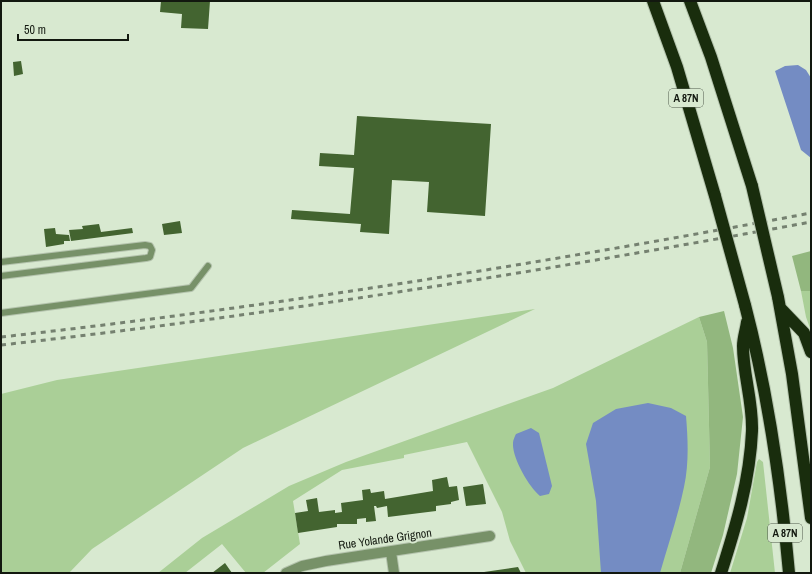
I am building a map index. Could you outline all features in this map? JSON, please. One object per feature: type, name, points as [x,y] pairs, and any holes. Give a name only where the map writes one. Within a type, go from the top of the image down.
[{"type":"highway","name":"A 87N","points":[[653,1],[677,67],[747,310],[766,397],[782,493],[789,573]]},
{"type":"highway","name":"A 87N","points":[[690,1],[711,57],[752,186],[779,303],[792,374],[811,518]]},
{"type":"highway","points":[[779,303],[804,333],[811,352]]},
{"type":"highway","points":[[721,573],[740,511],[749,470],[752,430],[743,346],[747,310]]},
{"type":"street","name":"Rue Yolande Grignon","points":[[286,573],[302,566],[326,561],[490,536]]},
{"type":"street","points":[[391,552],[394,573]]},
{"type":"lane","points":[[1,262],[145,245],[150,246],[152,253],[150,257],[146,258],[1,276]]},
{"type":"lane","points":[[1,313],[191,288],[208,266]]},
{"type":"green space","points":[[811,251],[811,291],[801,291],[792,256]]},
{"type":"green space","points":[[801,291],[811,291],[811,331],[806,317]]},
{"type":"green space","points":[[535,309],[243,448],[92,549],[69,573],[1,573],[1,394],[57,380]]},
{"type":"green space","points":[[724,311],[733,348],[743,417],[737,474],[723,535],[711,573],[680,573],[710,467],[707,342],[699,317]]},
{"type":"green space","points":[[699,317],[707,342],[710,467],[680,573],[526,573],[510,541],[502,512],[467,442],[404,455],[404,458],[342,470],[293,501],[300,544],[263,573],[246,573],[222,544],[185,573],[158,573],[202,538],[289,486],[346,462],[553,388]]},
{"type":"green space","points":[[759,459],[763,462],[775,573],[730,573],[747,518],[757,462]]},
{"type":"water","points":[[798,65],[806,70],[811,78],[811,158],[801,150],[775,71],[785,66]]},
{"type":"water","points":[[648,403],[671,408],[686,416],[688,443],[687,470],[676,520],[660,573],[601,573],[596,501],[586,444],[593,423],[616,409]]},
{"type":"water","points":[[531,428],[539,433],[552,486],[549,494],[540,496],[526,479],[518,464],[513,449],[513,442],[516,434]]},
{"type":"building","points":[[161,1],[210,1],[208,29],[181,28],[182,14],[160,12]]},
{"type":"building","points":[[21,61],[23,74],[14,76],[13,62]]},
{"type":"building","points":[[357,116],[491,124],[485,216],[427,212],[429,182],[392,180],[389,234],[360,232],[361,224],[291,219],[292,210],[350,214],[354,168],[319,166],[320,153],[354,155]]},
{"type":"building","points":[[180,221],[182,233],[164,235],[162,224]]},
{"type":"building","points":[[99,224],[101,232],[132,228],[133,233],[71,241],[69,230],[83,229],[82,226]]},
{"type":"building","points":[[55,228],[56,234],[69,235],[70,241],[64,241],[64,244],[46,247],[44,229]]},
{"type":"building","points":[[447,477],[449,487],[457,486],[459,500],[451,502],[451,504],[436,506],[436,511],[388,517],[387,506],[377,508],[374,506],[376,521],[366,522],[366,518],[357,519],[357,524],[337,524],[337,527],[298,533],[295,513],[308,511],[306,500],[317,498],[319,512],[335,510],[335,513],[342,512],[341,503],[363,500],[362,490],[370,489],[371,493],[384,491],[385,499],[433,491],[432,480]]},
{"type":"building","points":[[483,484],[486,504],[466,506],[463,487]]},
{"type":"building","points":[[225,563],[232,573],[212,573]]},
{"type":"building","points":[[518,567],[521,573],[484,573],[484,572]]},
{"type":"railway","points":[[1,337],[306,298],[508,266],[811,213]]},
{"type":"railway","points":[[1,345],[204,320],[407,291],[609,258],[811,222]]}]
